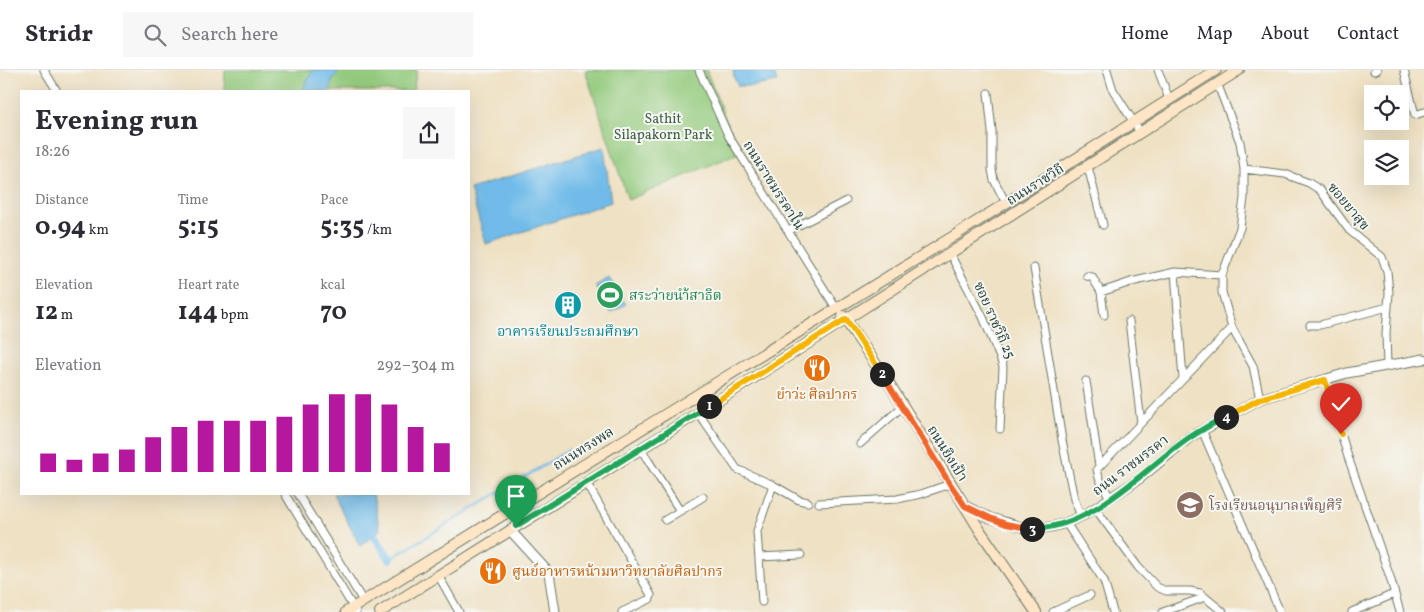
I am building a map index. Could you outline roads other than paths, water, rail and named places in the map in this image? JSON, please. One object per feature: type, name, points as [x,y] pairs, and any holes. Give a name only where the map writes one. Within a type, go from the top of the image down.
[{"type":"main road","name":"ถนนราชวิถี","points":[[836,308],[1216,70]]},
{"type":"main road","name":"ถนนราชวิถี","points":[[846,319],[1238,70]]},
{"type":"main road","name":"ถนนยิงเป้า","points":[[836,308],[846,319],[981,532],[1036,612]]},
{"type":"main road","name":"ถนนทรงพล","points":[[351,610],[362,601],[836,308]]},
{"type":"main road","points":[[380,612],[846,319]]},
{"type":"main road","points":[[506,512],[513,528]]},
{"type":"street","points":[[44,70],[56,90]]},
{"type":"street","name":"ถนนราชมรรคาใน","points":[[699,70],[728,135],[836,308]]},
{"type":"street","points":[[1107,70],[1113,90],[1140,132]]},
{"type":"street","points":[[1158,70],[1169,99]]},
{"type":"street","points":[[1404,70],[1415,115],[1424,112]]},
{"type":"street","points":[[1218,83],[1240,142],[1244,170],[1244,198],[1240,228],[1222,275],[1222,292],[1232,328],[1253,366],[1260,399]]},
{"type":"street","points":[[988,93],[992,131],[992,170],[994,180],[1006,203]]},
{"type":"street","points":[[1088,167],[1103,225]]},
{"type":"street","name":"ซอยยาสุข","points":[[1244,170],[1285,174],[1320,190],[1349,230],[1382,258],[1387,271],[1389,293],[1386,333],[1387,366]]},
{"type":"street","points":[[788,231],[846,201]]},
{"type":"street","name":"ซอย ราชวิถี 25","points":[[950,254],[983,317],[1001,360],[1003,367],[1000,429]]},
{"type":"street","points":[[1034,268],[1062,440],[1074,500],[1080,516]]},
{"type":"street","points":[[1101,292],[1131,282],[1175,272],[1222,275]]},
{"type":"street","points":[[1175,272],[1184,379]]},
{"type":"street","points":[[1087,276],[1092,277],[1101,292],[1104,315]]},
{"type":"street","points":[[1310,325],[1320,325],[1388,307]]},
{"type":"street","points":[[1129,320],[1141,423]]},
{"type":"street","points":[[1110,498],[1096,471],[1232,328]]},
{"type":"street","name":"ถนน ราชมรรคา","points":[[965,506],[990,518],[1028,529],[1051,527],[1066,523],[1095,508],[1139,479],[1180,445],[1202,430],[1260,399],[1325,380],[1424,359]]},
{"type":"street","points":[[1325,380],[1348,457],[1390,577],[1400,612]]},
{"type":"street","points":[[1086,381],[1100,466]]},
{"type":"street","points":[[860,444],[902,406]]},
{"type":"street","points":[[698,413],[737,469],[799,500],[808,502]]},
{"type":"street","points":[[1202,430],[1280,612]]},
{"type":"street","points":[[641,449],[680,511]]},
{"type":"street","points":[[586,482],[651,595],[650,599],[622,612]]},
{"type":"street","points":[[819,503],[897,499],[921,494],[950,484]]},
{"type":"street","points":[[762,602],[758,527],[772,485]]},
{"type":"street","points":[[286,495],[351,610]]},
{"type":"street","points":[[299,495],[362,601]]},
{"type":"street","points":[[665,520],[703,497]]},
{"type":"street","points":[[1095,508],[1138,567],[1157,587],[1166,591],[1200,593],[1223,612]]},
{"type":"street","points":[[981,532],[983,524],[990,518]]},
{"type":"street","points":[[1066,523],[1104,581],[1113,612]]},
{"type":"street","points":[[513,528],[549,573],[555,612]]},
{"type":"street","points":[[759,556],[801,555]]},
{"type":"street","points":[[438,575],[459,612]]},
{"type":"street","points":[[1352,612],[1394,594]]},
{"type":"street","points":[[1053,612],[1090,595]]},
{"type":"street","points":[[1163,612],[1200,599]]},
{"type":"water","points":[[313,70],[340,70],[332,81],[330,90],[303,90]]},
{"type":"water","points":[[733,70],[773,70],[777,82],[755,86],[738,86]]},
{"type":"water","points":[[604,147],[611,202],[486,244],[470,189]]},
{"type":"water","name":"สระว่ายนำ้สาธิต","points":[[609,278],[626,304],[611,313],[595,286]]},
{"type":"water","points":[[334,495],[373,495],[380,530],[360,546]]},
{"type":"waterway","points":[[390,559],[569,450]]},
{"type":"waterway","points":[[369,528],[390,559]]},
{"type":"place","name":"สระว่ายนำ้สาธิต","points":[[610,295]]},
{"type":"place","name":"อาคารเรียนประถมศึกษา","points":[[568,305]]},
{"type":"place","name":"ยำว่ะ ศิลปากร","points":[[817,368]]},
{"type":"place","name":"โรงเรียนอนุบาลเพ็ญศิริ","points":[[1190,505]]},
{"type":"place","name":"ศูนย์อาหารหน้ามหาวิทยาลัยศิลปากร","points":[[493,571]]},
{"type":"park label","name":"Sathit Silapakorn Park","points":[[663,126]]}]
